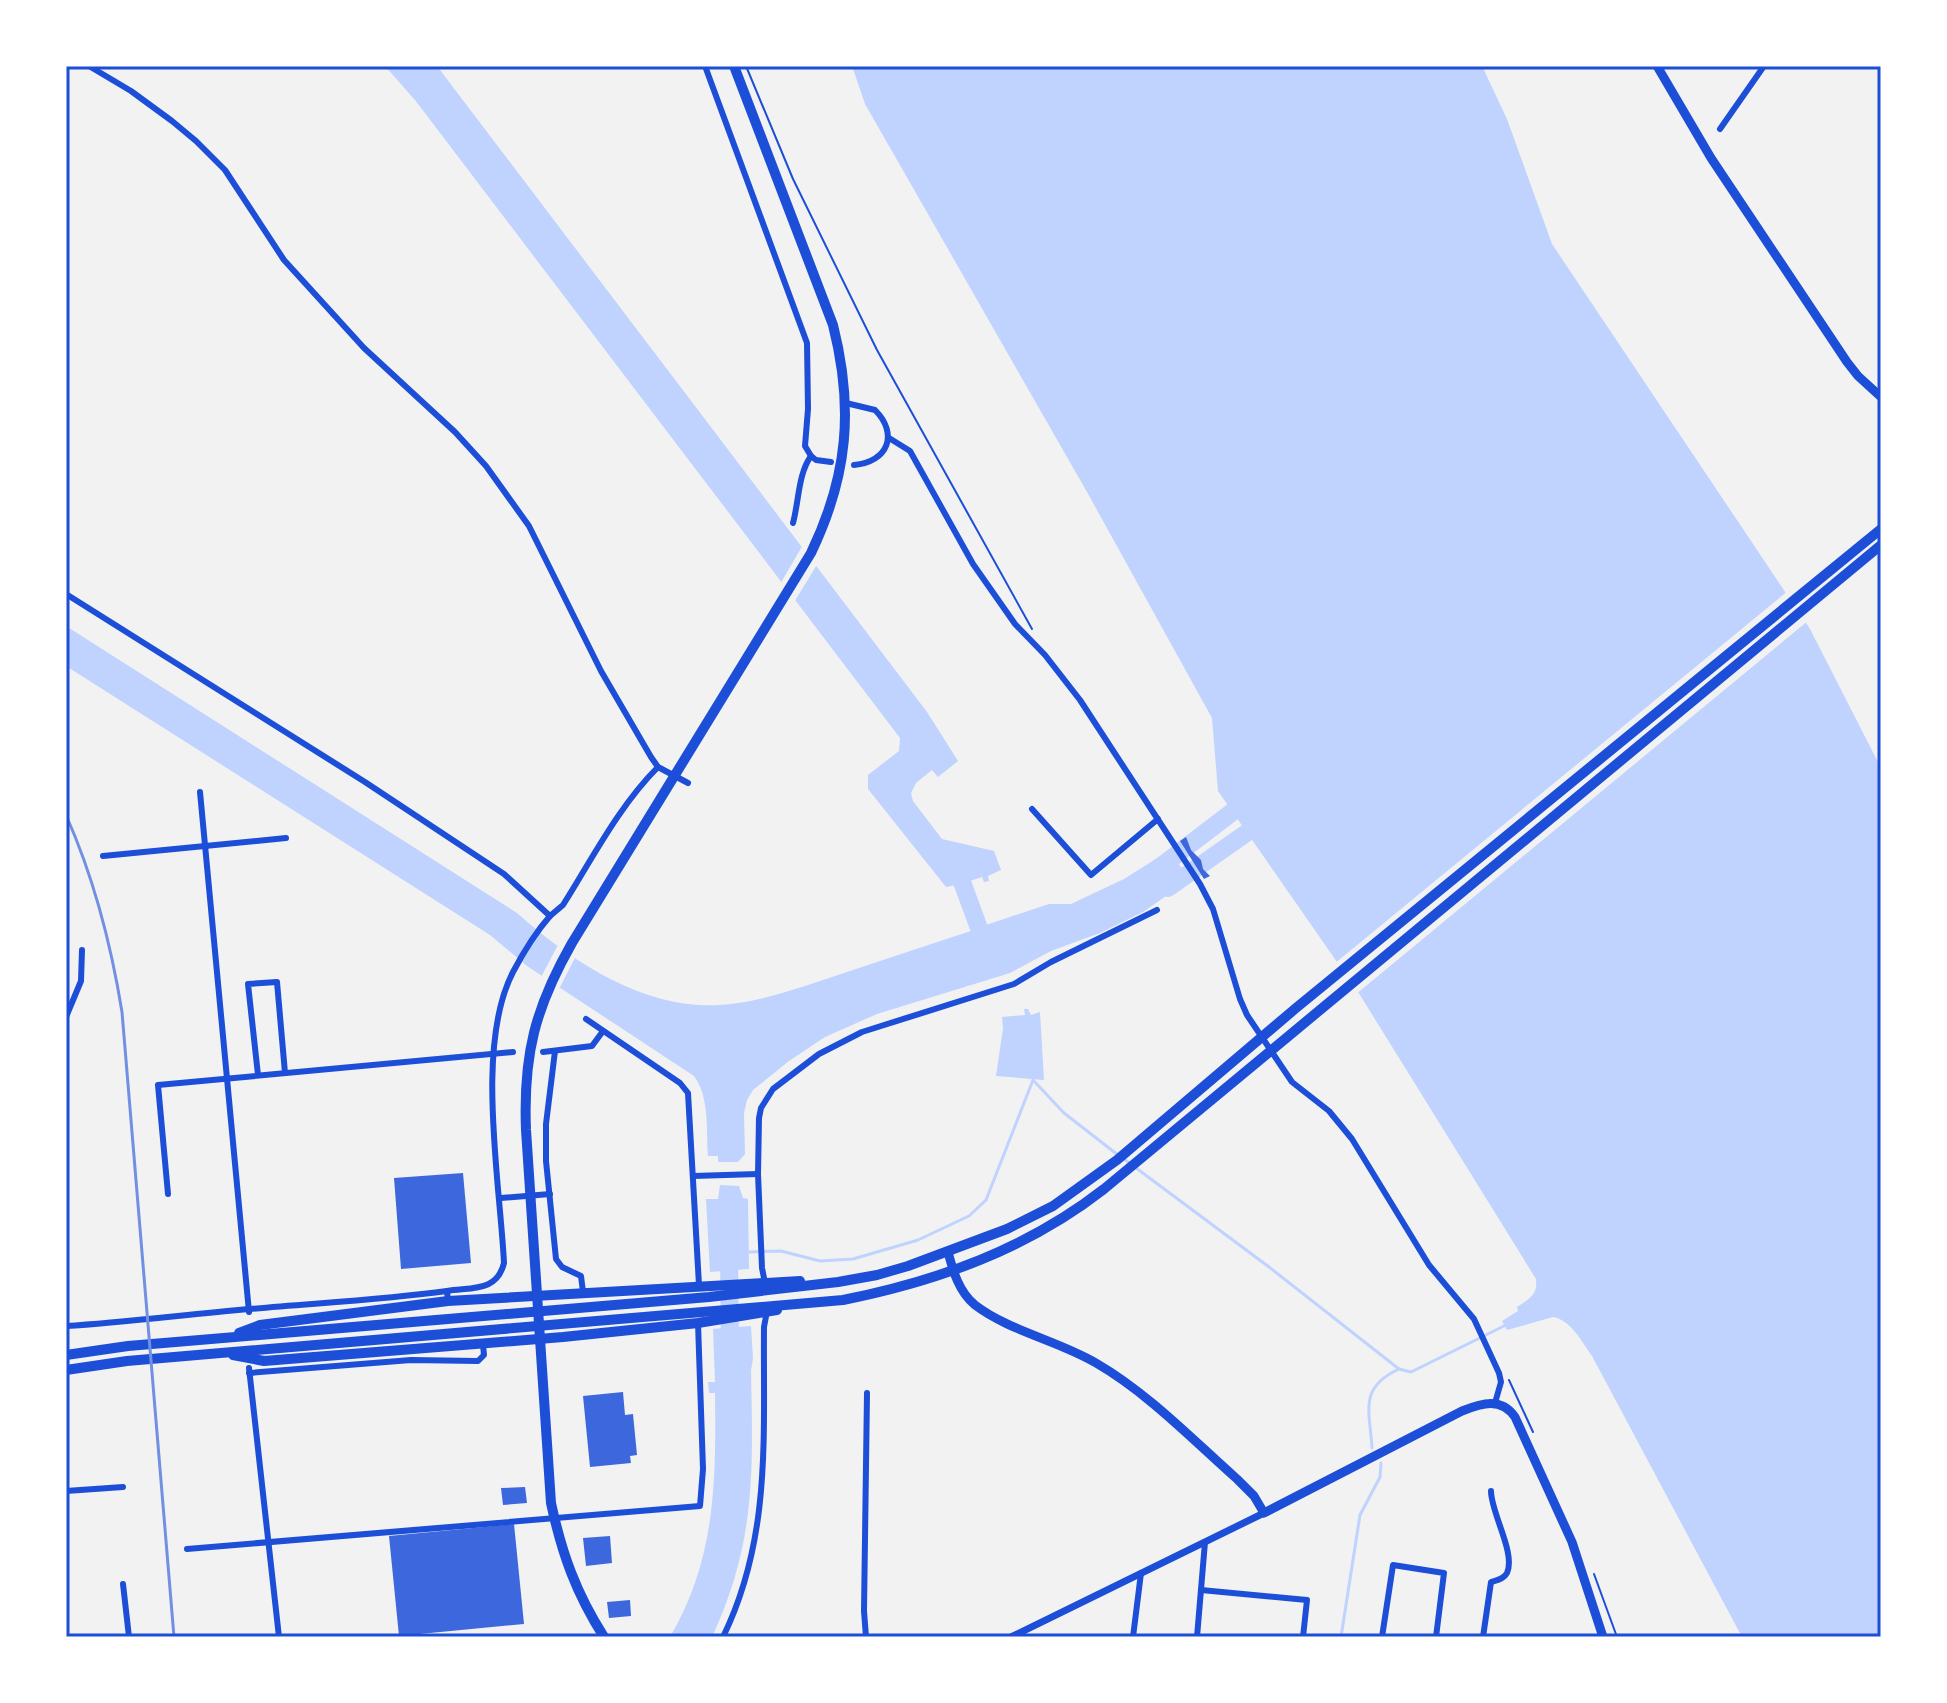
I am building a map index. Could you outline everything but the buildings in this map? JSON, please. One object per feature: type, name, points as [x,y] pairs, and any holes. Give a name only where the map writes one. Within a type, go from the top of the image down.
[{"type":"highway","points":[[604,1637],[562,1553],[547,1465],[525,1079],[530,1044],[546,991],[572,943],[811,553],[835,496],[844,448],[846,403],[841,358],[833,325],[734,66]]},
{"type":"highway","points":[[223,1339],[260,1325],[447,1296],[538,1296],[838,1282],[877,1275],[948,1252],[1029,1218],[1073,1193],[1117,1160],[1416,908],[1881,529]]},
{"type":"highway","points":[[219,1353],[264,1361],[539,1339],[843,1300],[954,1271],[997,1255],[1087,1202],[1115,1180],[1881,545]]},
{"type":"highway","points":[[66,1355],[128,1346],[573,1309],[706,1289]]},
{"type":"highway","points":[[66,1370],[167,1357],[511,1327],[705,1318]]},
{"type":"main road","points":[[1657,66],[1711,158],[1838,350],[1858,376],[1881,397]]},
{"type":"main road","points":[[948,1252],[964,1292],[973,1303],[985,1312],[1067,1347],[1121,1380],[1237,1479],[1254,1496],[1264,1513],[1462,1411],[1495,1403],[1510,1410],[1572,1542],[1603,1637]]},
{"type":"street","points":[[89,66],[131,91],[218,162],[239,188],[284,260],[364,348],[455,432],[486,466],[529,526],[608,683],[658,767],[688,783]]},
{"type":"street","points":[[705,66],[804,333],[808,398],[805,446],[816,460],[831,462]]},
{"type":"street","points":[[1720,129],[1764,66]]},
{"type":"street","points":[[846,403],[875,410],[886,424],[889,438],[878,456],[854,465]]},
{"type":"street","points":[[889,438],[910,451],[973,564],[1015,624],[1080,700],[1197,878],[1213,909],[1244,1010],[1292,1082],[1329,1111],[1352,1139],[1429,1265],[1474,1319],[1499,1373],[1501,1382],[1495,1403]]},
{"type":"street","points":[[793,523],[802,469],[811,456]]},
{"type":"street","points":[[66,594],[365,782],[504,874],[548,919]]},
{"type":"street","points":[[66,1326],[447,1296],[494,1284],[501,1276],[504,1263],[493,1114],[493,1054],[500,1008],[513,972],[548,919],[563,905],[626,807],[658,767]]},
{"type":"street","points":[[200,792],[249,1310]]},
{"type":"street","points":[[1032,809],[1091,875],[1158,819]]},
{"type":"street","points":[[103,856],[286,838]]},
{"type":"street","points":[[761,1287],[758,1174],[761,1108],[773,1089],[819,1054],[862,1032],[1014,984],[1051,962],[1157,910]]},
{"type":"street","points":[[66,1017],[81,981],[82,950]]},
{"type":"street","points":[[258,1075],[248,984],[277,982],[285,1073]]},
{"type":"street","points":[[586,1019],[680,1083],[688,1093],[693,1176],[706,1289]]},
{"type":"street","points":[[543,1052],[592,1046],[603,1031]]},
{"type":"street","points":[[555,1051],[546,1124],[546,1161],[556,1259],[562,1267],[581,1276],[583,1292]]},
{"type":"street","points":[[168,1194],[158,1085],[513,1052]]},
{"type":"street","points":[[693,1176],[758,1174]]},
{"type":"street","points":[[501,1198],[550,1194]]},
{"type":"street","points":[[723,1637],[737,1610],[749,1570],[762,1504],[762,1309]]},
{"type":"street","points":[[187,1549],[700,1506],[705,1318]]},
{"type":"street","points":[[279,1637],[249,1370],[411,1360],[478,1361],[484,1355],[483,1345]]},
{"type":"street","points":[[866,1637],[867,1393]]},
{"type":"street","points":[[66,1491],[123,1487]]},
{"type":"street","points":[[1483,1637],[1491,1582],[1507,1573],[1509,1558],[1491,1503],[1491,1491]]},
{"type":"street","points":[[1011,1637],[1264,1513]]},
{"type":"street","points":[[1197,1637],[1205,1542]]},
{"type":"street","points":[[1382,1637],[1393,1565],[1444,1573],[1436,1637]]},
{"type":"street","points":[[1133,1637],[1141,1573]]},
{"type":"street","points":[[123,1584],[129,1637]]},
{"type":"street","points":[[1201,1590],[1307,1600],[1303,1637]]},
{"type":"path","points":[[746,66],[793,179],[832,260],[947,480],[1032,626],[1033,642]]},
{"type":"water","points":[[385,66],[437,66],[927,712],[958,761],[938,777],[932,770],[916,783],[911,793],[913,801],[942,839],[994,851],[1001,870],[988,876],[989,881],[984,882],[982,877],[967,882],[974,903],[967,906],[960,884],[946,887],[868,789],[868,775],[899,751],[900,738],[415,100]]},
{"type":"water","points":[[852,66],[1482,66],[1507,119],[1552,244],[1810,629],[1881,768],[1881,1637],[1742,1637],[1592,1356],[1576,1332],[1553,1317],[1507,1330],[1502,1321],[1518,1311],[1517,1307],[1532,1296],[1536,1279],[1360,995],[1218,791],[1212,718],[865,104]]},
{"type":"water","points":[[66,626],[517,913],[600,974],[648,995],[672,1001],[698,1005],[735,1004],[788,991],[974,930],[973,926],[981,923],[983,926],[1049,904],[1071,904],[1124,879],[1170,850],[1189,880],[1143,912],[1100,933],[1051,951],[1010,973],[877,1014],[825,1037],[753,1090],[744,1113],[745,1154],[738,1162],[718,1162],[718,1156],[708,1156],[705,1104],[694,1076],[527,966],[490,935],[66,666]]},
{"type":"water","points":[[1024,1009],[1028,1009],[1031,1015],[1040,1012],[1044,1080],[996,1076],[1002,1017],[1025,1015]]},
{"type":"water","points":[[720,1185],[739,1186],[743,1198],[748,1199],[749,1269],[710,1272],[706,1199],[718,1199]]},
{"type":"water","points":[[751,1326],[751,1474],[749,1506],[737,1570],[712,1637],[670,1637],[697,1578],[710,1518],[715,1457],[715,1393],[709,1393],[708,1382],[715,1382],[713,1329]]},
{"type":"pier","points":[[804,543],[818,563],[793,604],[779,586]]},
{"type":"pier","points":[[1789,590],[1809,620],[1355,995],[1334,964]]},
{"type":"pier","points":[[559,943],[577,954],[558,991],[540,979]]},
{"type":"waterway","points":[[1155,871],[1252,797]]},
{"type":"waterway","points":[[1168,888],[1265,820]]},
{"type":"waterway","points":[[962,882],[983,939]]},
{"type":"waterway","points":[[749,1252],[781,1251],[820,1261],[853,1259],[918,1240],[969,1216],[986,1200],[1033,1080],[1064,1113],[1118,1155]]},
{"type":"waterway","points":[[1124,1159],[1399,1369],[1411,1372],[1506,1325]]},
{"type":"waterway","points":[[729,1247],[730,1353]]},
{"type":"waterway","points":[[1372,1448],[1369,1412],[1372,1393],[1377,1384],[1399,1369]]},
{"type":"waterway","points":[[1341,1637],[1360,1515],[1380,1477],[1381,1463]]},
{"type":"railway","points":[[66,815],[100,912],[122,1012],[174,1637]]}]
